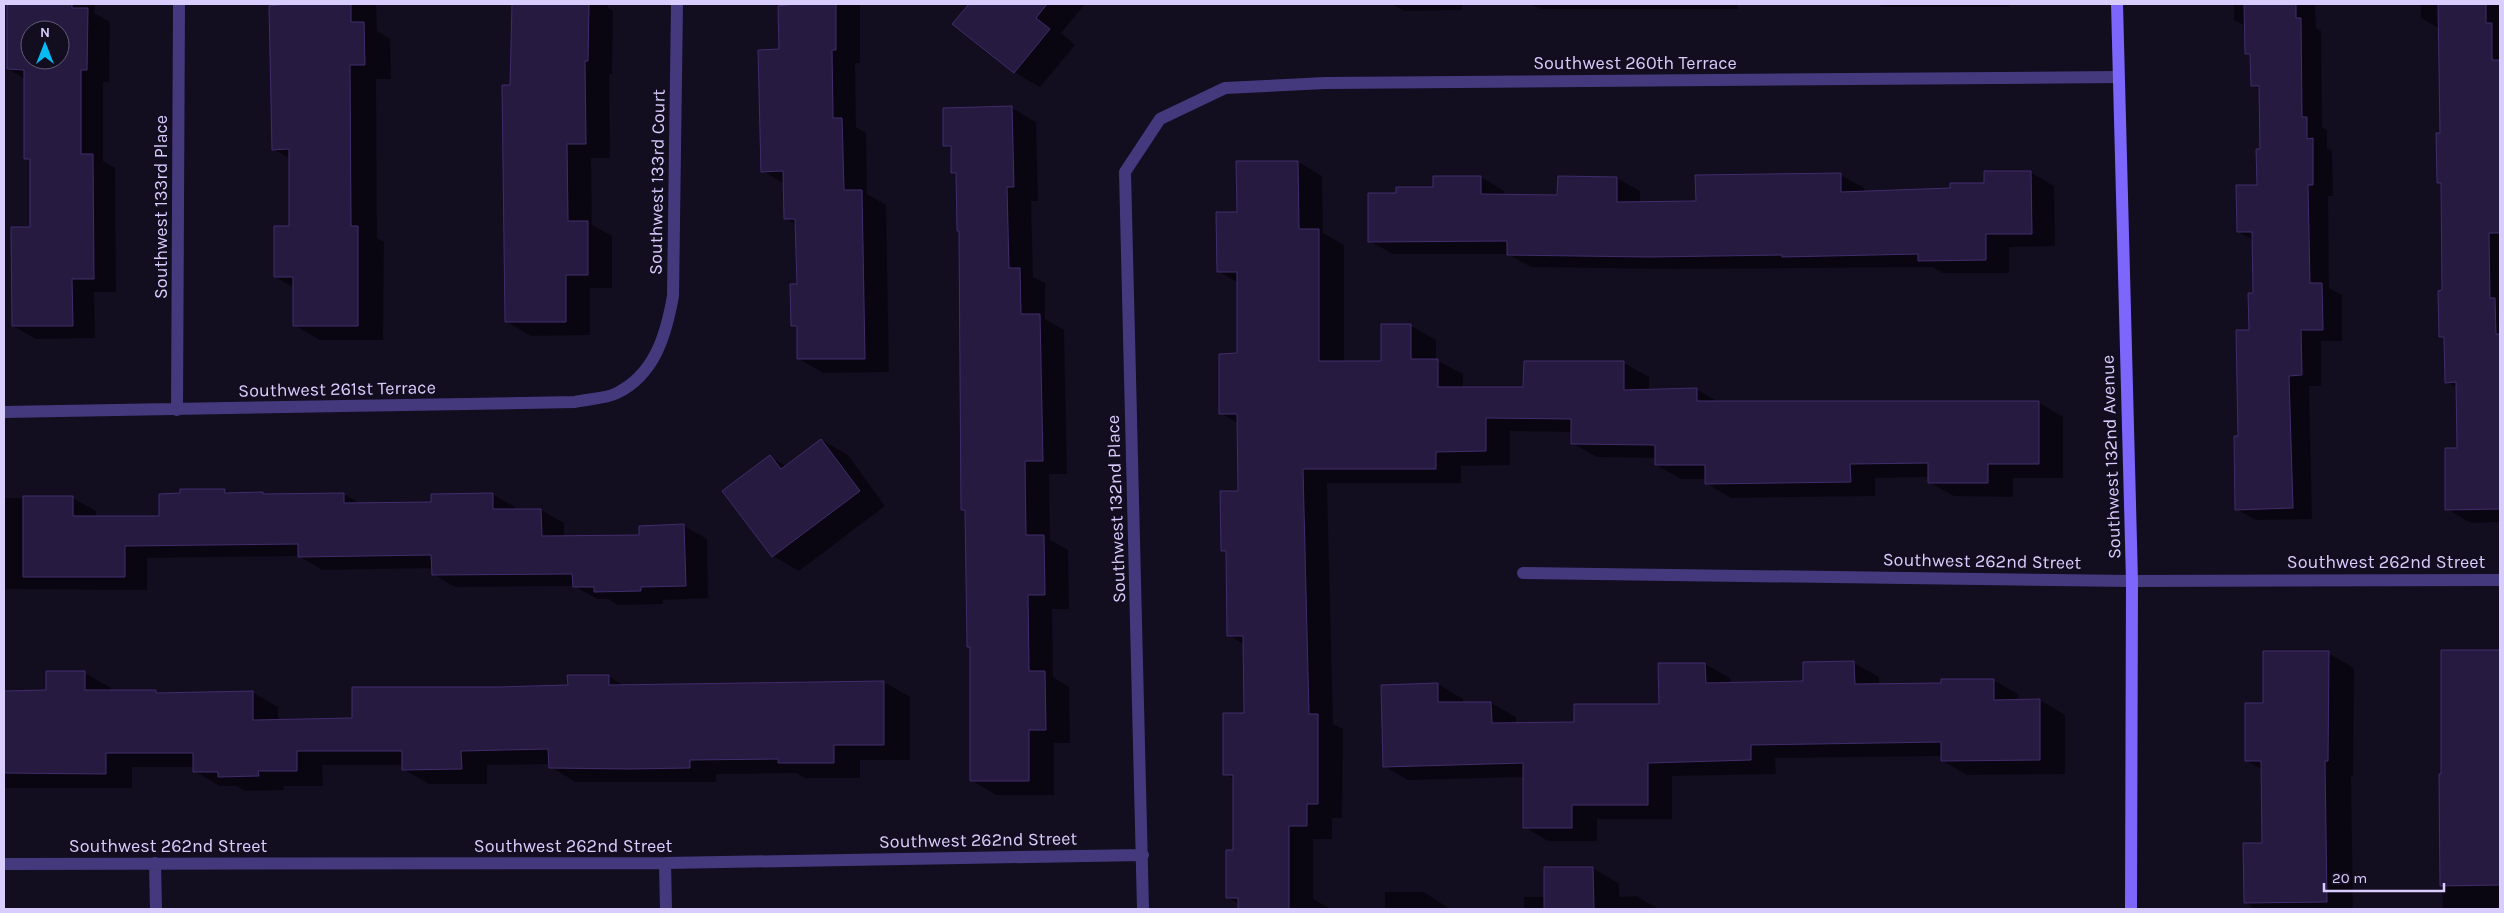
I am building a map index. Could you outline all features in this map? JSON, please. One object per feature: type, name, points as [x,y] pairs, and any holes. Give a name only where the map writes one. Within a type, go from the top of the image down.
[{"type":"street","name":"Southwest 133rd Place","points":[[177,410],[179,4]]},
{"type":"street","name":"Southwest 133rd Court","points":[[654,357],[666,330],[673,296],[676,4]]},
{"type":"street","name":"Southwest 132nd Avenue","points":[[2117,4],[2132,580],[2131,909]]},
{"type":"street","name":"Southwest 260th Terrace","points":[[1160,119],[1225,88],[1325,83],[2118,77]]},
{"type":"street","name":"Southwest 132nd Place","points":[[1143,909],[1125,172],[1160,119]]},
{"type":"street","name":"Southwest 261st Terrace","points":[[4,412],[574,402],[615,394],[639,378],[654,357]]},
{"type":"street","name":"Southwest 262nd Street","points":[[1522,573],[2132,580],[2500,580]]},
{"type":"street","name":"Southwest 262nd Street","points":[[4,864],[665,863],[1143,855]]},
{"type":"street","points":[[155,863],[156,909]]},
{"type":"street","points":[[665,863],[666,909]]},
{"type":"building","points":[[7,4],[72,4],[72,8],[88,8],[87,70],[81,70],[81,154],[93,154],[94,279],[72,279],[73,326],[12,326],[11,227],[30,227],[30,159],[24,159],[24,70],[70,70],[70,20],[20,20],[20,70],[7,69]]},
{"type":"building","points":[[287,4],[351,4],[351,22],[364,22],[365,65],[350,65],[351,226],[358,226],[358,326],[293,326],[293,277],[274,277],[274,226],[289,226],[289,149],[272,150],[269,6]]},
{"type":"building","points":[[512,4],[589,4],[588,61],[585,61],[586,144],[567,144],[568,221],[588,221],[588,275],[566,275],[566,322],[505,322],[502,85],[510,85]]},
{"type":"building","points":[[836,4],[836,50],[832,50],[833,118],[842,118],[844,190],[862,190],[865,359],[797,359],[797,326],[791,326],[790,284],[797,284],[795,219],[784,219],[783,171],[761,172],[758,50],[779,49],[778,6]]},
{"type":"building","points":[[969,4],[1047,4],[1036,18],[1050,29],[1014,73],[952,24]]},
{"type":"building","points":[[2244,4],[2296,4],[2296,18],[2301,18],[2302,117],[2307,117],[2307,139],[2313,138],[2313,185],[2308,185],[2310,283],[2322,283],[2323,330],[2301,330],[2302,375],[2289,376],[2293,508],[2235,510],[2234,436],[2238,436],[2236,330],[2249,330],[2248,293],[2253,293],[2252,232],[2237,232],[2236,185],[2257,185],[2256,149],[2260,149],[2259,86],[2251,86],[2250,54],[2245,54]]},
{"type":"building","points":[[2438,4],[2486,4],[2486,23],[2492,23],[2492,60],[2500,60],[2500,233],[2489,233],[2490,298],[2495,298],[2496,334],[2500,334],[2500,509],[2445,510],[2445,448],[2457,448],[2456,382],[2445,383],[2444,337],[2439,337],[2438,291],[2442,290],[2441,183],[2437,183],[2436,133],[2440,133]]},
{"type":"building","points":[[1012,106],[1014,187],[1007,187],[1009,268],[1020,268],[1021,314],[1040,314],[1043,461],[1025,461],[1026,535],[1044,535],[1045,595],[1028,595],[1029,671],[1045,671],[1046,730],[1029,730],[1029,781],[970,781],[970,647],[967,647],[965,510],[961,510],[959,231],[957,231],[956,173],[951,173],[951,146],[943,146],[943,108]]},
{"type":"building","points":[[1236,161],[1298,161],[1299,229],[1319,229],[1319,361],[1381,361],[1381,324],[1411,324],[1411,359],[1438,359],[1438,387],[1523,387],[1524,361],[1624,361],[1624,390],[1697,388],[1697,401],[2039,401],[2039,464],[1988,464],[1988,483],[1928,483],[1928,463],[1850,464],[1851,482],[1705,484],[1705,465],[1655,465],[1655,445],[1571,444],[1571,419],[1486,418],[1486,451],[1436,452],[1436,469],[1303,469],[1309,714],[1318,714],[1318,804],[1307,804],[1307,826],[1289,826],[1289,909],[1238,909],[1238,898],[1226,898],[1226,850],[1233,850],[1233,775],[1223,775],[1223,713],[1244,713],[1243,636],[1227,636],[1226,551],[1221,551],[1220,491],[1238,491],[1237,414],[1219,414],[1219,354],[1237,353],[1237,272],[1217,272],[1216,212],[1237,212]]},
{"type":"building","points":[[1984,171],[2031,171],[2032,234],[1986,234],[1986,260],[1918,261],[1918,254],[1782,257],[1782,255],[1649,257],[1507,255],[1507,241],[1368,242],[1368,193],[1396,193],[1396,187],[1433,187],[1433,176],[1481,176],[1481,194],[1557,195],[1558,176],[1617,177],[1617,202],[1696,201],[1695,175],[1841,173],[1841,192],[1950,188],[1950,183],[1984,183]]},
{"type":"building","points":[[821,439],[860,491],[772,557],[722,491],[770,455],[781,469]]},
{"type":"building","points":[[180,489],[225,489],[225,493],[263,492],[263,494],[344,493],[344,503],[431,502],[431,494],[493,493],[493,509],[541,509],[542,536],[639,535],[639,526],[684,524],[686,586],[641,587],[641,591],[594,592],[594,587],[573,587],[572,574],[432,575],[431,555],[298,557],[298,544],[125,546],[125,577],[23,577],[23,496],[73,496],[73,516],[159,516],[159,494],[180,493]]},
{"type":"building","points":[[2441,650],[2500,650],[2500,885],[2440,886]]},
{"type":"building","points":[[2263,651],[2329,651],[2328,761],[2325,761],[2327,902],[2244,903],[2243,843],[2262,843],[2261,761],[2245,761],[2245,703],[2263,703]]},
{"type":"building","points":[[1854,661],[1855,684],[1941,683],[1941,679],[1994,679],[1994,700],[2040,699],[2040,760],[1941,761],[1941,742],[1751,745],[1751,760],[1648,763],[1648,805],[1572,805],[1572,828],[1523,828],[1523,763],[1383,767],[1381,685],[1438,683],[1438,702],[1491,702],[1492,723],[1574,722],[1574,704],[1659,704],[1658,663],[1705,663],[1706,683],[1803,681],[1803,662]]},
{"type":"building","points":[[46,671],[85,671],[85,690],[156,690],[156,693],[253,691],[253,720],[352,718],[352,687],[568,685],[567,675],[609,675],[609,685],[884,681],[884,745],[834,745],[834,763],[778,763],[778,759],[690,760],[690,768],[549,768],[548,749],[461,751],[462,769],[402,770],[402,751],[297,751],[297,771],[258,771],[259,776],[218,777],[218,772],[193,772],[193,753],[106,753],[106,774],[4,773],[4,691],[46,690]]},
{"type":"building","points":[[1544,867],[1593,867],[1594,909],[1544,909]]}]
